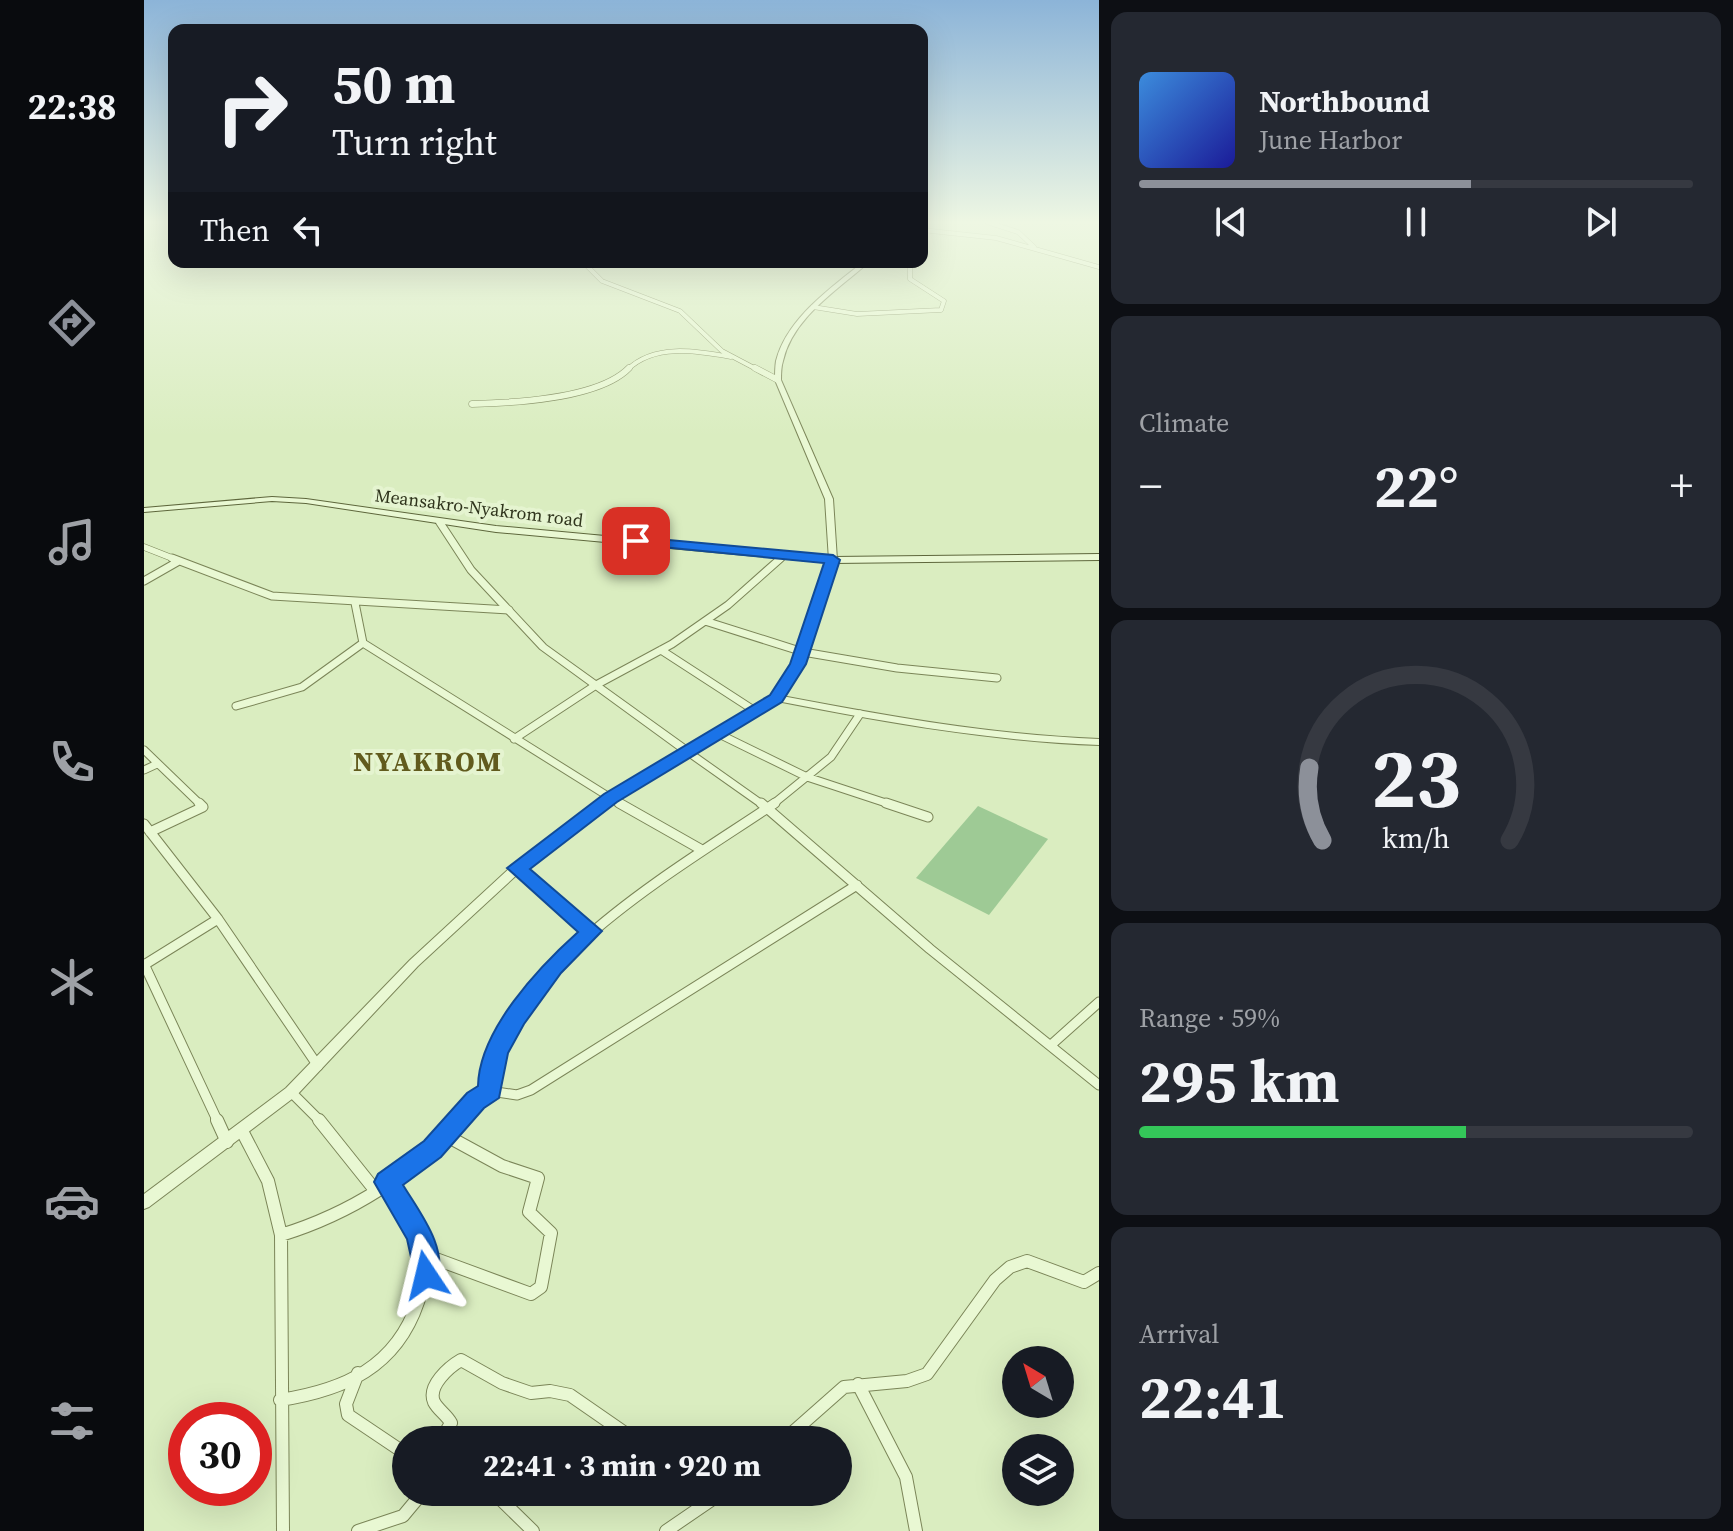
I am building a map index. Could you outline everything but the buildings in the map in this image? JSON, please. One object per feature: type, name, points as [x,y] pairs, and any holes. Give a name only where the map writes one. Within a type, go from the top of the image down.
[{"type":"main road","name":"Meansakro-Nyakrom road","points":[[144,510],[272,499],[319,502],[440,523],[833,560],[1099,557]]},
{"type":"street","points":[[634,293],[680,311],[731,357],[778,380]]},
{"type":"street","points":[[144,1202],[227,1143],[319,1067],[414,963],[517,868],[610,798],[776,698],[803,652],[833,560],[829,499],[778,380],[780,355],[813,307],[829,293]]},
{"type":"street","points":[[813,307],[857,314],[902,310],[931,313],[945,308],[941,298],[934,293]]},
{"type":"street","points":[[472,404],[537,398],[596,385],[623,376],[635,362],[658,354],[688,352],[731,357]]},
{"type":"street","points":[[440,523],[461,558],[543,647],[769,809],[1099,1085]]},
{"type":"street","points":[[144,547],[272,596],[509,610]]},
{"type":"street","points":[[514,739],[596,685],[661,650],[705,621],[784,555]]},
{"type":"street","points":[[144,581],[179,561]]},
{"type":"street","points":[[355,603],[363,643],[388,657],[400,670],[553,759],[610,798],[702,850]]},
{"type":"street","points":[[705,621],[803,652],[897,668],[997,678]]},
{"type":"street","points":[[236,706],[302,687],[363,643]]},
{"type":"street","points":[[661,650],[755,711]]},
{"type":"street","points":[[776,698],[1007,736],[1099,742]]},
{"type":"street","points":[[490,1091],[490,1073],[497,1051],[516,1018],[553,967],[592,931],[702,850],[769,809],[844,743],[860,714]]},
{"type":"street","points":[[719,734],[807,777],[928,817]]},
{"type":"street","points":[[144,750],[203,807],[147,828],[218,919],[319,1067]]},
{"type":"street","points":[[144,770],[157,764]]},
{"type":"street","points":[[517,868],[592,931]]},
{"type":"street","points":[[281,1235],[308,1228],[387,1182],[447,1136],[476,1100],[490,1091],[517,1095],[531,1090],[857,885]]},
{"type":"street","points":[[218,919],[144,965],[227,1143]]},
{"type":"street","points":[[1051,1045],[1099,1002]]},
{"type":"street","points":[[291,1092],[325,1126],[375,1190]]},
{"type":"street","points":[[242,1131],[261,1161],[275,1194],[281,1235],[283,1531]]},
{"type":"street","points":[[425,1255],[487,1274],[531,1294],[541,1287],[551,1238],[548,1228],[529,1212],[538,1178],[502,1166],[447,1136]]},
{"type":"street","points":[[280,1400],[332,1388],[392,1350],[409,1327],[426,1275],[425,1255],[419,1234],[387,1182]]},
{"type":"street","points":[[799,1426],[844,1387],[907,1381],[927,1374],[995,1280],[1010,1267],[1027,1261],[1084,1282],[1099,1273]]},
{"type":"street","points":[[449,1426],[448,1415],[434,1402],[433,1395],[450,1366],[461,1360],[502,1383],[531,1393],[550,1391],[570,1395],[615,1426]]},
{"type":"street","points":[[358,1373],[346,1404],[348,1415],[392,1445]]},
{"type":"street","points":[[858,1384],[906,1477],[916,1516],[916,1531]]},
{"type":"street","points":[[358,1531],[403,1516],[411,1506]]},
{"type":"street","points":[[507,1506],[533,1531]]},
{"type":"street","points":[[666,1531],[702,1506]]},
{"type":"green space","points":[[978,806],[1048,839],[989,915],[916,878]]},
{"type":"district","name":"NYAKROM","points":[[428,761]]},
{"type":"route","points":[[426,1275],[419,1234],[387,1182],[433,1149],[476,1100],[490,1091],[490,1073],[497,1051],[516,1018],[553,967],[592,931],[517,868],[610,798],[776,698],[798,664],[833,560],[636,541]]}]
